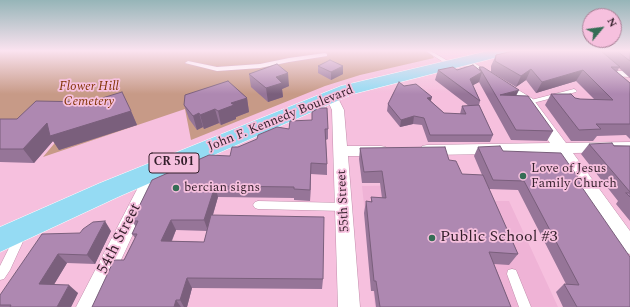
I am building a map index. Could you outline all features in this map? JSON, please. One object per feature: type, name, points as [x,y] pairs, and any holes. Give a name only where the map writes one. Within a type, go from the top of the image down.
[{"type":"main road","name":"John F. Kennedy Boulevard","points":[[12,235],[109,190],[332,97],[362,86],[448,65]]},
{"type":"street","points":[[462,65],[529,102],[630,246]]},
{"type":"street","points":[[606,65],[630,85]]},
{"type":"street","points":[[617,74],[630,74]]},
{"type":"street","name":"55th Street","points":[[332,97],[338,110],[342,151],[349,307]]},
{"type":"street","points":[[411,150],[630,148]]},
{"type":"street","points":[[342,151],[396,150]]},
{"type":"street","name":"54th Street","points":[[87,307],[154,172]]},
{"type":"lane","points":[[199,65],[217,69],[263,65]]},
{"type":"lane","points":[[529,102],[574,91]]},
{"type":"lane","points":[[258,205],[344,207]]},
{"type":"lane","points":[[0,274],[6,266],[12,235]]},
{"type":"lane","points":[[512,274],[525,307]]},
{"type":"shaded area","name":"Public School #3","points":[[426,185],[431,201],[509,201],[558,307],[375,307],[362,186]]},
{"type":"green space","name":"Flower Hill Cemetery","points":[[0,65],[402,65],[360,75],[325,86],[191,140],[185,109],[43,157],[64,132],[0,131]]},
{"type":"building","points":[[273,65],[279,65],[288,73],[276,77],[282,83],[266,88],[249,74]]},
{"type":"building","points":[[342,65],[343,66],[331,72],[318,66]]},
{"type":"building","points":[[473,65],[482,72],[470,79],[480,101],[438,70],[453,67],[457,70]]},
{"type":"building","points":[[502,65],[618,65],[620,67],[611,67],[630,83],[630,124],[596,124],[601,129],[579,130],[551,94],[571,94],[575,98],[580,99],[613,100],[583,70],[542,82],[531,69],[521,76]]},
{"type":"building","points":[[479,67],[483,67],[519,90],[500,95],[528,96],[553,131],[516,130]]},
{"type":"building","points":[[228,81],[247,98],[231,103],[234,105],[218,111],[215,109],[193,116],[184,105],[185,95]]},
{"type":"building","points":[[399,82],[404,86],[416,84],[432,97],[427,98],[444,113],[466,114],[462,106],[479,105],[493,135],[430,135],[424,118],[414,116],[401,120],[388,104]]},
{"type":"building","points":[[122,92],[131,111],[50,136],[47,123],[23,149],[0,149],[0,119],[17,119],[36,101],[89,102]]},
{"type":"building","points":[[319,108],[327,108],[328,129],[325,129],[327,164],[311,163],[310,190],[294,189],[294,187],[215,186],[204,220],[171,220],[161,241],[204,242],[211,215],[324,217],[323,279],[187,278],[180,300],[176,300],[174,307],[92,307],[114,260],[124,260],[137,234],[132,234],[138,221],[132,221],[152,180],[209,155],[230,156],[232,147],[238,147],[257,139],[258,135],[277,127],[289,129],[290,121],[312,120],[312,112]]},
{"type":"building","points":[[612,143],[614,146],[630,146],[630,192],[589,144]]},
{"type":"building","points":[[500,146],[503,151],[561,153],[582,183],[579,183],[630,257],[630,307],[577,307],[564,284],[579,285],[524,181],[493,180],[478,147]]},
{"type":"building","name":"Public School #3","points":[[445,147],[449,160],[456,161],[462,174],[483,175],[518,254],[489,252],[511,307],[380,307],[376,281],[374,281],[366,201],[372,202],[371,197],[386,198],[382,171],[364,172],[360,148]]},
{"type":"building","points":[[105,221],[87,255],[58,254],[39,284],[69,285],[57,307],[10,307],[11,305],[0,305],[0,295],[42,234],[80,233],[93,222]]},
{"type":"place","name":"Love of Jesus Family Church","points":[[523,176]]},
{"type":"place","name":"bercian signs","points":[[176,188]]},
{"type":"place","name":"Public School #3","points":[[432,238]]}]
